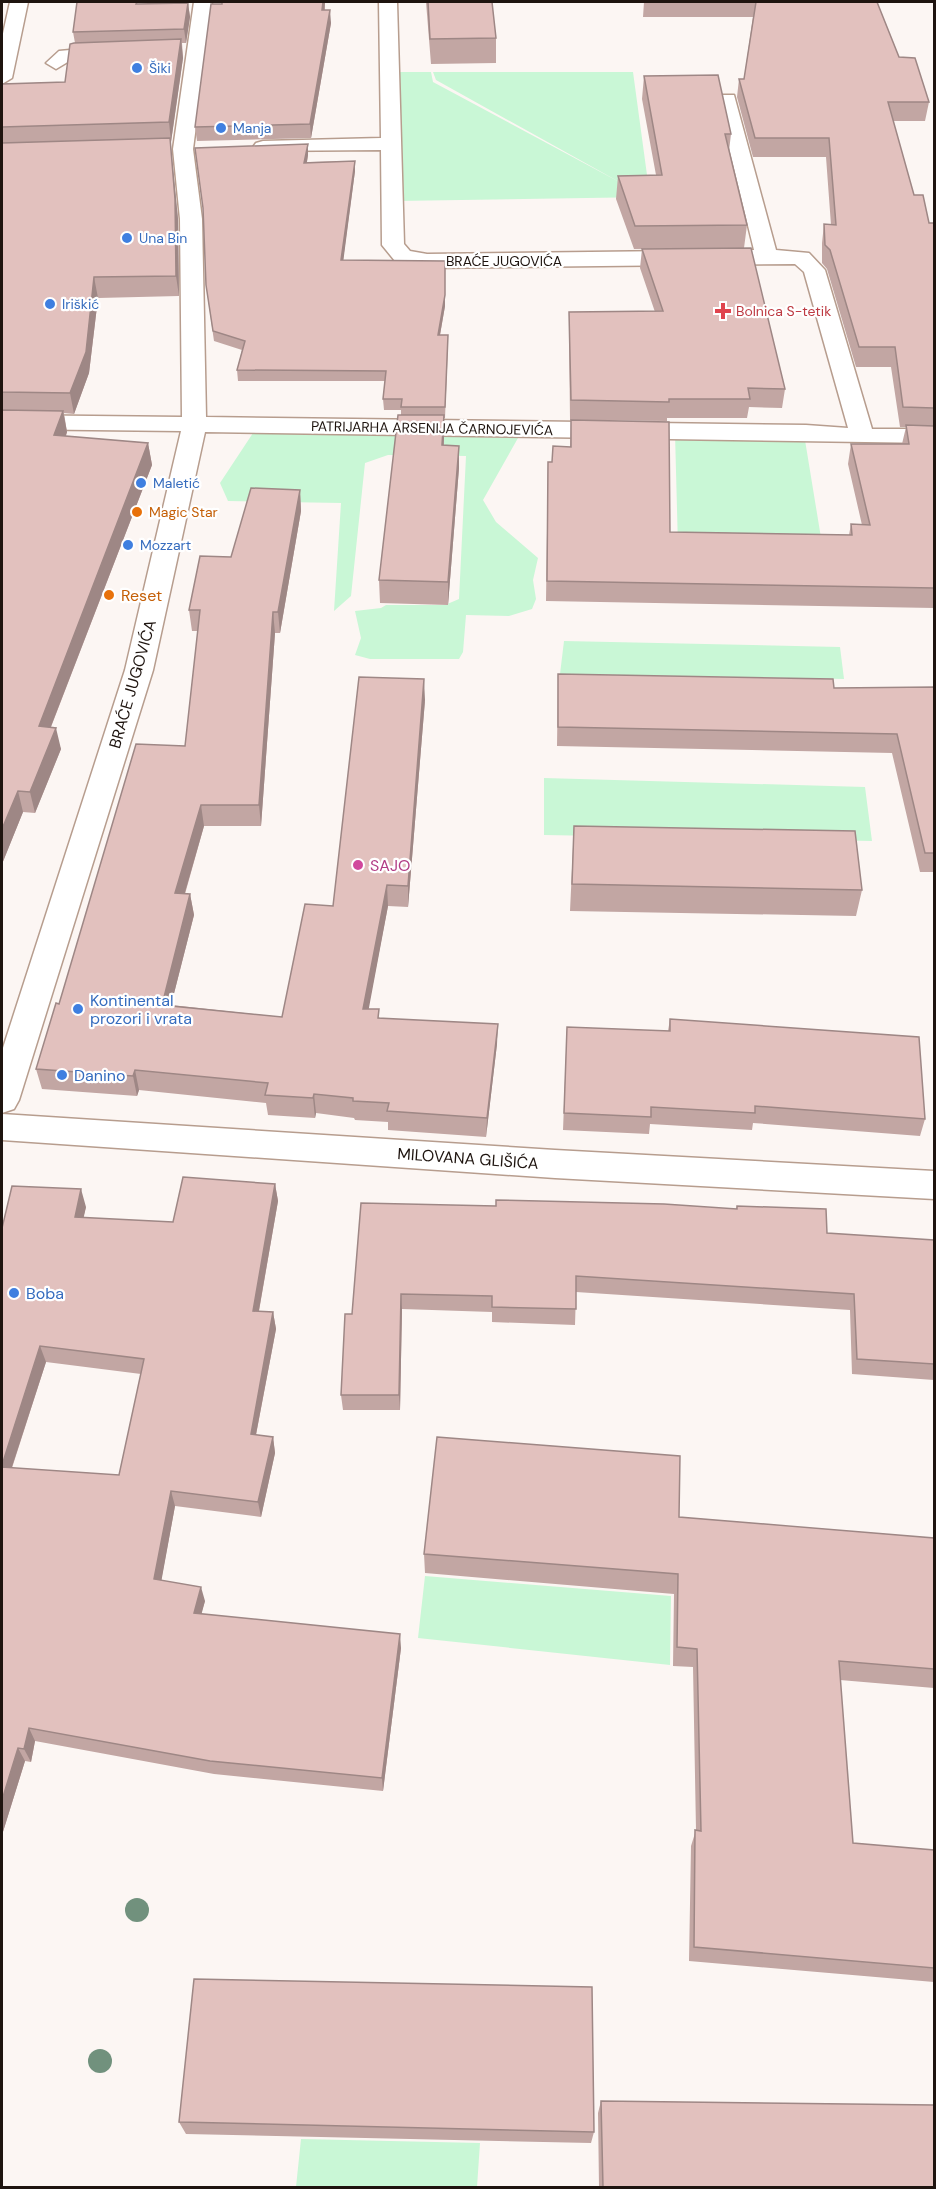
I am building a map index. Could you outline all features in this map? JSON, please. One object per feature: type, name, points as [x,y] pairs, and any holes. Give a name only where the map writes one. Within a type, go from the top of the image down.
[{"type":"street","points":[[2,78],[19,2]]},
{"type":"street","name":"BRAĆE JUGOVIĆA","points":[[2,1100],[139,670],[195,424],[191,219],[182,149],[203,2]]},
{"type":"street","points":[[248,147],[390,144],[388,9]]},
{"type":"street","points":[[173,51],[197,50]]},
{"type":"street","points":[[56,63],[66,55],[128,52]]},
{"type":"street","points":[[727,99],[767,256],[801,258],[814,270],[858,424],[864,436]]},
{"type":"street","name":"BRAĆE JUGOVIĆA","points":[[390,144],[393,245],[403,256],[412,260],[601,260],[767,256]]},
{"type":"street","name":"PATRIJARHA ARSENIJA ČARNOJEVIĆA","points":[[2,422],[806,432],[864,436],[934,436]]},
{"type":"street","name":"MILOVANA GLIŠIĆA","points":[[2,1127],[555,1164],[934,1185]]},
{"type":"green space","points":[[394,72],[431,72],[433,82],[623,184],[436,80],[433,72],[633,72],[650,197],[396,201]]},
{"type":"green space","points":[[253,433],[518,438],[483,500],[496,522],[538,558],[533,580],[536,599],[532,609],[509,616],[466,615],[463,652],[459,659],[370,659],[355,655],[361,638],[355,611],[381,608],[386,605],[445,605],[459,599],[466,456],[388,455],[365,463],[351,596],[334,611],[341,503],[228,501],[220,483]]},
{"type":"green space","points":[[675,433],[804,434],[823,550],[678,547]]},
{"type":"green space","points":[[564,641],[840,647],[844,679],[560,674]]},
{"type":"green space","points":[[544,778],[865,787],[872,841],[544,835]]},
{"type":"green space","points":[[425,1576],[671,1596],[670,1665],[418,1638]]},
{"type":"green space","points":[[301,2139],[480,2143],[477,2187],[296,2187]]},
{"type":"building","points":[[77,2],[188,3],[184,29],[73,32]]},
{"type":"building","points":[[222,2],[323,2],[322,10],[330,10],[310,124],[195,127],[211,4],[222,4]]},
{"type":"building","points":[[428,2],[492,2],[496,38],[430,39]]},
{"type":"building","points":[[756,2],[877,2],[899,57],[915,58],[929,102],[888,102],[914,195],[923,195],[929,223],[934,223],[934,408],[903,407],[895,347],[859,347],[830,250],[825,245],[824,224],[836,225],[829,138],[755,138],[739,79],[744,79]]},
{"type":"building","points":[[181,39],[169,122],[2,127],[2,84],[65,82],[70,44]]},
{"type":"building","points":[[718,75],[731,134],[725,134],[747,225],[635,226],[618,176],[662,175],[644,76]]},
{"type":"building","points":[[170,138],[175,199],[176,276],[94,277],[86,352],[70,393],[2,392],[2,143]]},
{"type":"building","points":[[308,144],[304,163],[355,161],[341,260],[445,261],[445,295],[438,335],[448,335],[445,407],[401,407],[402,399],[383,399],[386,371],[237,370],[245,341],[213,331],[206,285],[203,208],[195,148]]},
{"type":"building","points":[[751,248],[785,389],[748,388],[750,399],[669,399],[669,402],[571,400],[569,312],[663,311],[642,249]]},
{"type":"building","points":[[2,410],[63,411],[54,435],[148,443],[39,726],[56,728],[30,792],[18,791],[2,829]]},
{"type":"building","points":[[398,415],[444,415],[442,445],[459,446],[448,582],[379,580]]},
{"type":"building","points":[[571,420],[669,422],[670,532],[852,535],[851,524],[870,525],[851,444],[909,444],[906,425],[934,426],[934,588],[547,581],[548,462],[552,462],[553,446],[571,447]]},
{"type":"building","points":[[251,488],[300,490],[278,612],[273,612],[259,805],[201,805],[175,893],[190,894],[162,1005],[282,1017],[305,904],[333,906],[359,677],[424,679],[408,886],[387,885],[363,1009],[379,1009],[378,1018],[498,1024],[487,1118],[387,1111],[389,1103],[353,1101],[353,1098],[314,1094],[313,1098],[265,1095],[268,1083],[135,1070],[133,1076],[36,1069],[56,1003],[59,1004],[136,744],[185,746],[200,610],[189,610],[200,556],[231,557]]},
{"type":"building","points":[[558,674],[833,679],[834,688],[934,687],[934,853],[925,853],[897,734],[558,727]]},
{"type":"building","points":[[574,826],[855,831],[862,890],[572,884]]},
{"type":"building","points":[[670,1019],[919,1037],[925,1119],[755,1106],[755,1113],[651,1107],[651,1117],[564,1113],[567,1027],[670,1031]]},
{"type":"building","points":[[183,1177],[275,1184],[253,1311],[273,1312],[251,1434],[273,1437],[258,1502],[171,1491],[154,1579],[201,1587],[194,1613],[400,1634],[382,1778],[210,1761],[29,1728],[24,1749],[18,1748],[2,1800],[2,1467],[119,1475],[144,1359],[40,1346],[2,1465],[2,1228],[12,1186],[81,1189],[75,1217],[173,1222]]},
{"type":"building","points":[[496,1200],[664,1204],[737,1209],[737,1206],[826,1209],[827,1233],[934,1240],[934,1364],[857,1359],[854,1294],[576,1276],[576,1309],[492,1307],[492,1296],[401,1294],[399,1395],[341,1395],[345,1314],[352,1314],[361,1203],[496,1206]]},
{"type":"building","points":[[437,1437],[680,1456],[679,1517],[934,1538],[934,1669],[839,1661],[853,1843],[934,1850],[934,1968],[694,1947],[695,1830],[701,1831],[697,1649],[677,1647],[678,1574],[424,1554]]},
{"type":"building","points":[[194,1979],[592,1987],[594,2132],[179,2122]]},
{"type":"building","points":[[601,2101],[934,2105],[934,2187],[603,2187]]},
{"type":"place","name":"Šiki","points":[[137,68]]},
{"type":"place","name":"Manja","points":[[221,128]]},
{"type":"place","name":"Una Bin","points":[[127,238]]},
{"type":"place","name":"Iriškić","points":[[50,304]]},
{"type":"place","name":"Bolnica S-tetik","points":[[723,311]]},
{"type":"place","name":"Maletić","points":[[141,483]]},
{"type":"place","name":"Magic Star","points":[[137,512]]},
{"type":"place","name":"Mozzart","points":[[128,545]]},
{"type":"place","name":"Reset","points":[[109,595]]},
{"type":"place","name":"SAJO","points":[[358,865]]},
{"type":"place","name":"Kontinental prozori i vrata","points":[[78,1009]]},
{"type":"place","name":"Danino","points":[[62,1075]]},
{"type":"place","name":"Boba","points":[[14,1293]]}]
